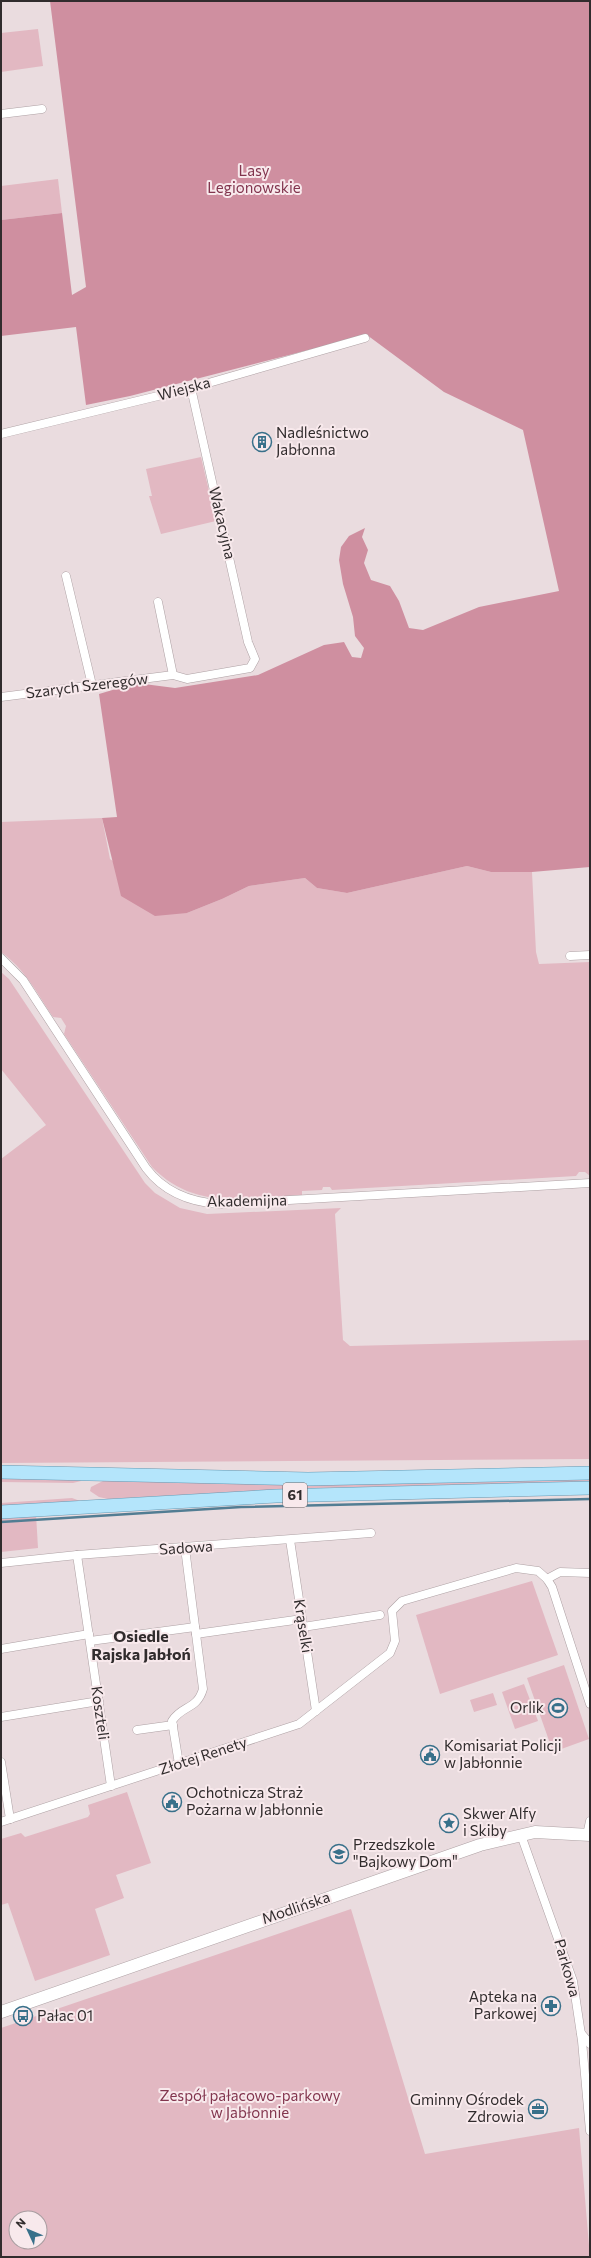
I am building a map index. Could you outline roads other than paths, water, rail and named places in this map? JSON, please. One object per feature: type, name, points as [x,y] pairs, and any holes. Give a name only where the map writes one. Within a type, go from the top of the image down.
[{"type":"main road","name":"61","points":[[1,1472],[308,1479],[590,1473]]},
{"type":"main road","name":"61","points":[[1,1512],[276,1496],[590,1488]]},
{"type":"main road","name":"Modlińska","points":[[3,2011],[477,1846],[521,1835],[543,1832],[588,1835]]},
{"type":"street","points":[[1,114],[42,109]]},
{"type":"street","name":"Wiejska","points":[[1,434],[191,388],[365,338]]},
{"type":"street","name":"Wakacyjna","points":[[191,388],[248,642],[255,659]]},
{"type":"street","points":[[66,576],[92,685]]},
{"type":"street","points":[[158,602],[173,675]]},
{"type":"street","name":"Szarych Szeregów","points":[[1,698],[173,675],[187,679],[250,668],[255,659]]},
{"type":"street","points":[[570,956],[590,955]]},
{"type":"street","name":"Akademijna","points":[[1,958],[23,980],[146,1168],[162,1185],[181,1196],[202,1203],[219,1204],[590,1183]]},
{"type":"street","name":"Sadowa","points":[[1,1563],[77,1555],[371,1533]]},
{"type":"street","name":"Krąselki","points":[[290,1540],[316,1712]]},
{"type":"street","points":[[179,1764],[172,1725],[176,1716],[194,1706],[200,1698],[203,1689],[185,1548]]},
{"type":"street","name":"Koszteli","points":[[77,1555],[111,1786]]},
{"type":"street","name":"Złotej Renety","points":[[1,1822],[298,1724],[316,1712],[393,1649],[395,1641],[392,1611],[402,1601],[516,1568],[532,1569],[542,1574],[547,1579]]},
{"type":"street","points":[[590,1573],[560,1572],[547,1579],[552,1587],[590,1704]]},
{"type":"street","points":[[1,1649],[89,1637],[302,1623],[380,1615]]},
{"type":"street","points":[[1,1717],[99,1701]]},
{"type":"street","points":[[137,1730],[172,1725]]},
{"type":"street","points":[[1,1762],[10,1819]]},
{"type":"street","points":[[588,1835],[590,1821]]},
{"type":"street","name":"Parkowa","points":[[521,1835],[573,1981],[581,2032],[590,2131]]},
{"type":"street","points":[[581,2032],[590,2044]]},
{"type":"waterway","points":[[1,1522],[241,1507],[590,1499]]},
{"type":"place","name":"Nadleśnictwo Jabłonna","points":[[262,442]]},
{"type":"place","name":"Orlik","points":[[558,1708]]},
{"type":"place","name":"Komisariat Policji w Jabłonnie","points":[[430,1755]]},
{"type":"place","name":"Ochotnicza Straż Pożarna w Jabłonnie","points":[[172,1802]]},
{"type":"place","name":"Skwer Alfy i Skiby","points":[[449,1823]]},
{"type":"place","name":"Przedszkole \"Bajkowy Dom\"","points":[[339,1854]]},
{"type":"place","name":"Apteka na Parkowej","points":[[551,2006]]},
{"type":"place","name":"Pałac 01","points":[[23,2016]]},
{"type":"place","name":"Gminny Ośrodek Zdrowia","points":[[538,2109]]},
{"type":"district","name":"Osiedle Rajska Jabłoń","points":[[141,1645]]},
{"type":"park label","name":"Lasy Legionowskie","points":[[254,180]]},
{"type":"park label","name":"Zespół pałacowo-parkowy w Jabłonnie","points":[[250,2104]]}]
